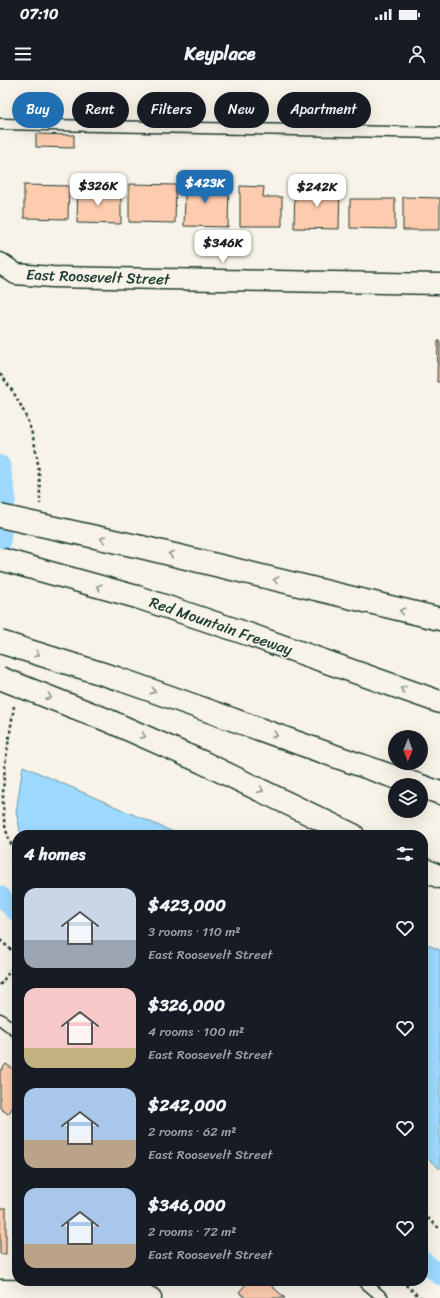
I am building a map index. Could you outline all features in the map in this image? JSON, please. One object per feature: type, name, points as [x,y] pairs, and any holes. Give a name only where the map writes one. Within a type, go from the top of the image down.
[{"type":"highway","points":[[0,516],[141,547],[440,619]]},
{"type":"highway","name":"Red Mountain Freeway","points":[[0,559],[137,597],[242,632],[440,702]]},
{"type":"highway","points":[[0,642],[116,678],[211,711],[331,756],[397,778]]},
{"type":"highway","points":[[0,678],[108,720],[202,762],[343,830]]},
{"type":"highway","points":[[428,788],[440,792]]},
{"type":"highway","points":[[428,871],[440,877]]},
{"type":"street","name":"East Roosevelt Street","points":[[0,263],[16,274],[52,277],[440,284]]},
{"type":"street","points":[[0,1290],[53,1294],[74,1286],[151,1298]]},
{"type":"lane","points":[[0,124],[440,133]]},
{"type":"lane","points":[[0,1019],[12,1028]]},
{"type":"lane","points":[[368,1286],[383,1298]]},
{"type":"path","points":[[0,374],[12,390],[27,418],[36,444],[40,472],[40,506]]},
{"type":"path","points":[[12,846],[4,820],[3,791],[14,705]]},
{"type":"path","points":[[0,940],[12,951]]},
{"type":"path","points":[[0,985],[12,968]]},
{"type":"path","points":[[428,1218],[440,1229]]},
{"type":"path","points":[[407,1286],[421,1298]]},
{"type":"water","points":[[23,766],[169,830],[20,830],[16,812]]},
{"type":"water","points":[[428,945],[440,950],[440,1169],[428,1159]]},
{"type":"building","points":[[36,134],[74,135],[74,148],[36,147]]},
{"type":"building","points":[[186,173],[200,174],[200,186],[229,187],[228,227],[184,226]]},
{"type":"building","points":[[78,183],[92,184],[92,194],[121,195],[121,224],[77,223]]},
{"type":"building","points":[[129,184],[176,185],[175,223],[129,222]]},
{"type":"building","points":[[24,185],[69,186],[68,219],[24,218]]},
{"type":"building","points":[[240,186],[264,187],[263,197],[282,197],[282,226],[240,226]]},
{"type":"building","points":[[295,187],[340,188],[339,229],[294,228]]},
{"type":"building","points":[[403,197],[440,198],[440,230],[403,230]]},
{"type":"building","points":[[350,199],[395,199],[395,229],[350,228]]},
{"type":"building","points":[[438,341],[440,341],[440,382],[437,382]]},
{"type":"building","points":[[6,1064],[12,1068],[12,1109],[8,1114],[0,1108],[0,1072]]},
{"type":"building","points":[[0,1208],[6,1208],[6,1254],[0,1254]]},
{"type":"building","points":[[244,1286],[272,1286],[285,1298],[246,1298],[239,1292]]},
{"type":"waterway","points":[[0,465],[6,497],[0,546]]},
{"type":"waterway","points":[[0,896],[12,907]]},
{"type":"waterway","points":[[428,1265],[440,1275]]}]
